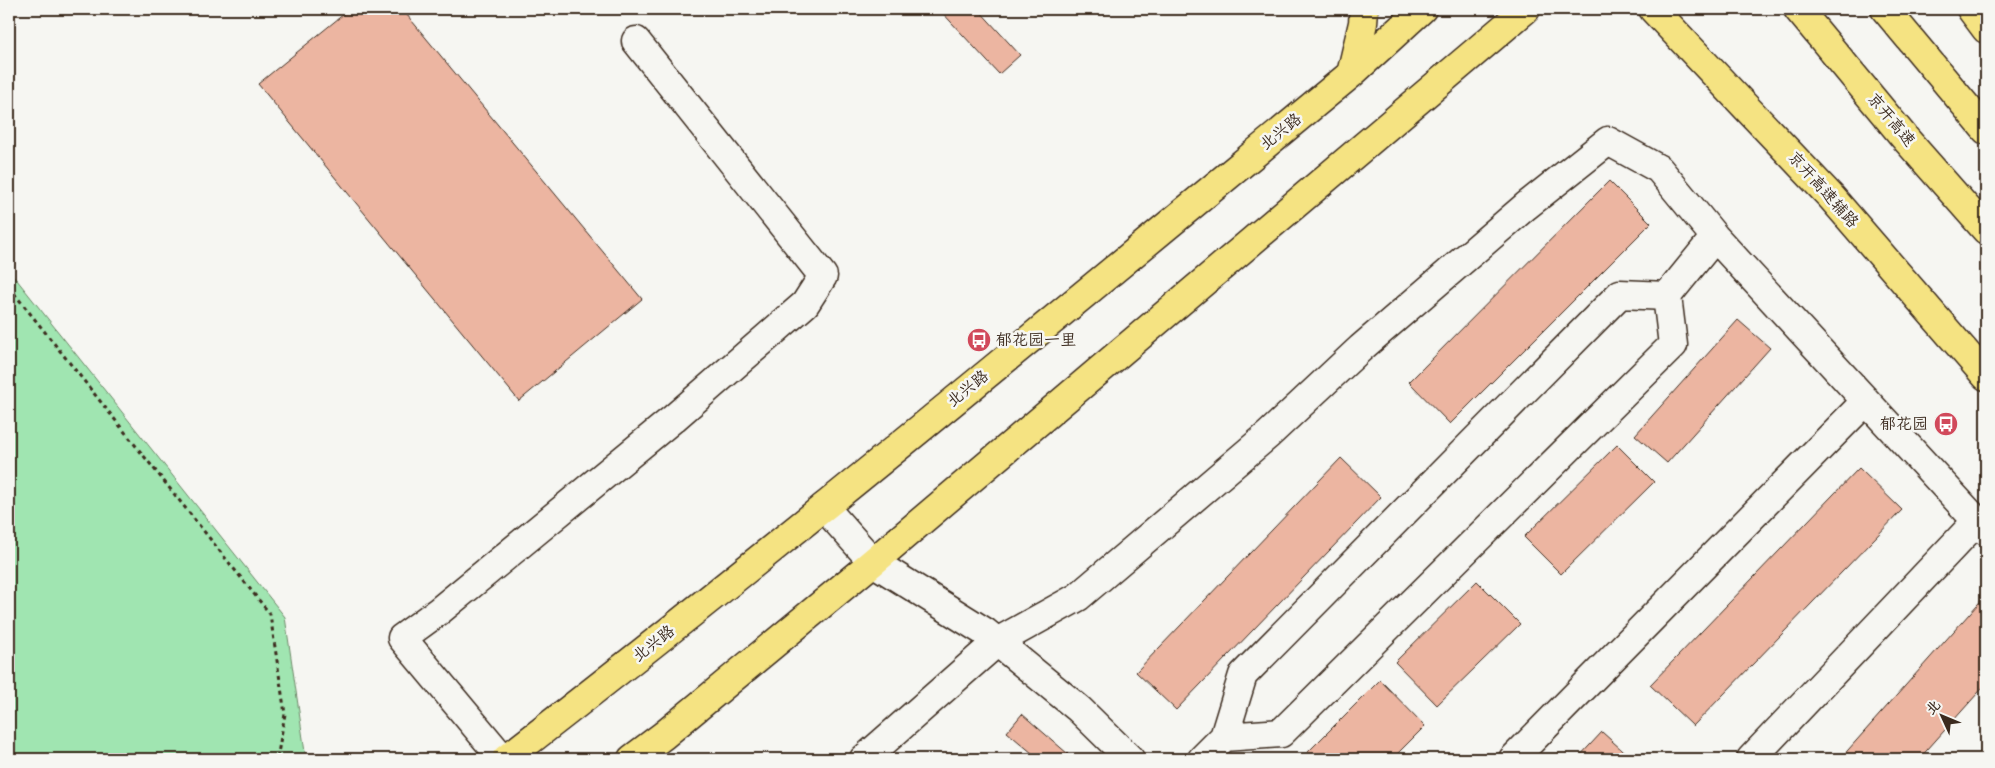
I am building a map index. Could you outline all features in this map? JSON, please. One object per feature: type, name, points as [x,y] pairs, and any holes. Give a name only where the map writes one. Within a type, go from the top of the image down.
[{"type":"main road","points":[[1351,74],[1363,23],[1364,9]]},
{"type":"main road","name":"北兴路","points":[[504,759],[661,639],[824,507],[1351,74],[1422,9]]},
{"type":"main road","points":[[632,759],[664,735],[873,562],[1526,9]]},
{"type":"main road","name":"京开高速辅路","points":[[1653,9],[1832,198],[1986,376]]},
{"type":"main road","name":"京开高速","points":[[1798,9],[1904,137],[1986,230]]},
{"type":"main road","points":[[1884,9],[1986,130]]},
{"type":"main road","points":[[1971,9],[1986,29]]},
{"type":"street","points":[[504,759],[402,638],[439,611],[674,418],[805,304],[823,276],[636,41]]},
{"type":"street","points":[[864,759],[997,642],[1078,597],[1268,435],[1361,348],[1406,309],[1526,206],[1608,141],[1659,169],[1715,237],[1982,526],[1751,759]]},
{"type":"street","points":[[1224,737],[1281,734],[1673,345],[1667,296],[1715,237]]},
{"type":"street","points":[[1202,759],[1224,737],[1243,675],[1620,294],[1667,296]]},
{"type":"street","points":[[1513,759],[1866,401]]},
{"type":"street","points":[[824,507],[873,562],[985,632],[1079,709],[1130,759]]},
{"type":"path","points":[[9,287],[270,614],[285,714],[277,759]]},
{"type":"green space","points":[[9,270],[285,617],[306,759],[9,759]]},
{"type":"building","points":[[350,9],[402,9],[642,299],[519,401],[258,84]]},
{"type":"building","points":[[939,9],[978,9],[1020,55],[999,74]]},
{"type":"building","points":[[1609,181],[1651,223],[1450,424],[1409,382]]},
{"type":"building","points":[[1738,320],[1770,348],[1667,463],[1635,435]]},
{"type":"building","points":[[1617,445],[1654,482],[1561,574],[1524,537]]},
{"type":"building","points":[[1341,458],[1381,497],[1176,710],[1136,672]]},
{"type":"building","points":[[1859,468],[1902,510],[1693,726],[1650,685]]},
{"type":"building","points":[[1477,581],[1520,624],[1437,705],[1395,662]]},
{"type":"building","points":[[1986,595],[1986,684],[1919,759],[1840,759]]},
{"type":"building","points":[[1380,680],[1425,726],[1392,759],[1301,759]]},
{"type":"building","points":[[1022,714],[1068,754],[1063,759],[1039,759],[1007,732]]},
{"type":"building","points":[[1602,732],[1632,759],[1577,759]]},
{"type":"place","name":"郁花园一里","points":[[979,340]]},
{"type":"place","name":"郁花园","points":[[1946,424]]}]
